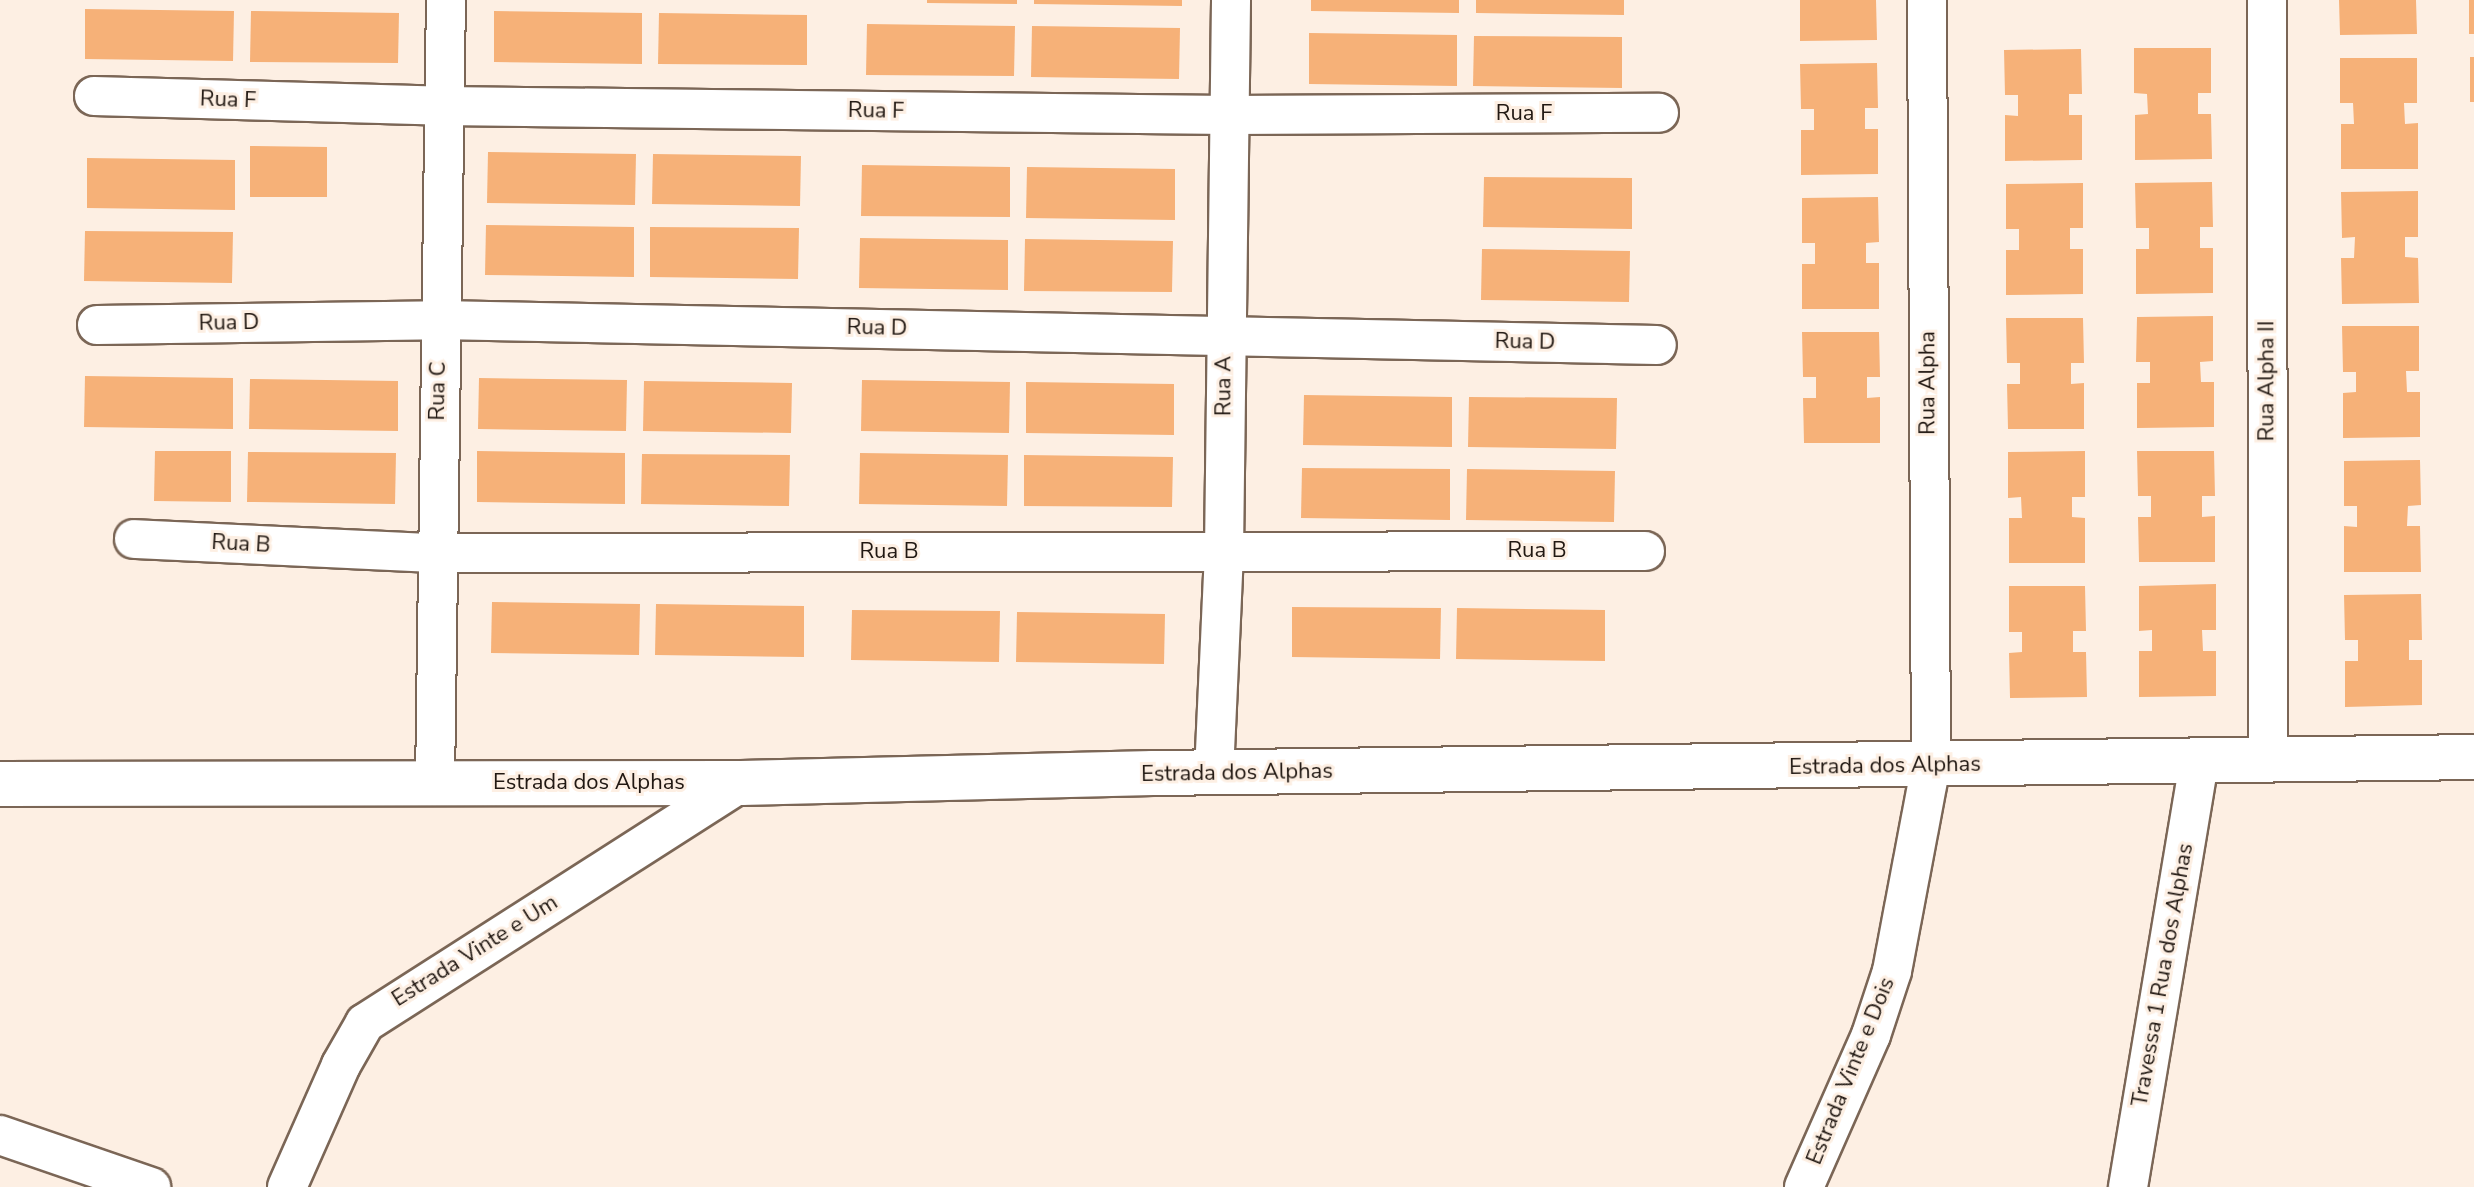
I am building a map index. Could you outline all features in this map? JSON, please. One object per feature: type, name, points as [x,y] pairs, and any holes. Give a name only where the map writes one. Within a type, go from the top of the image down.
[{"type":"street","name":"Rua C","points":[[435,783],[439,320],[446,0]]},
{"type":"street","name":"Rua A","points":[[1214,773],[1224,551],[1224,335],[1231,0]]},
{"type":"street","name":"Rua Alpha","points":[[1927,0],[1931,765]]},
{"type":"street","name":"Rua Alpha II","points":[[2267,0],[2268,762]]},
{"type":"street","name":"Rua F","points":[[94,96],[443,106],[1229,115],[1659,113]]},
{"type":"street","name":"Rua D","points":[[97,325],[439,320],[1657,345]]},
{"type":"street","name":"Rua B","points":[[134,539],[436,553],[1645,551]]},
{"type":"street","name":"Estrada dos Alphas","points":[[0,784],[741,783],[1214,773],[2474,757]]},
{"type":"street","name":"Travessa 1 Rua dos Alphas","points":[[2128,1187],[2199,762]]},
{"type":"street","name":"Estrada Vinte e Dois","points":[[1804,1187],[1866,1048],[1892,971],[1931,765]]},
{"type":"street","name":"Estrada Vinte e Um","points":[[287,1187],[341,1065],[365,1023],[404,994],[741,783]]},
{"type":"street","points":[[0,1135],[151,1187]]},
{"type":"building","points":[[927,0],[1017,0],[1017,4],[927,3]]},
{"type":"building","points":[[1034,0],[1182,0],[1182,6],[1034,4]]},
{"type":"building","points":[[1311,0],[1459,0],[1459,13],[1311,11]]},
{"type":"building","points":[[1476,0],[1624,0],[1624,15],[1476,13]]},
{"type":"building","points":[[1800,0],[1876,0],[1877,40],[1800,41]]},
{"type":"building","points":[[2339,0],[2416,0],[2417,34],[2340,35]]},
{"type":"building","points":[[2469,0],[2474,0],[2474,34],[2469,34]]},
{"type":"building","points":[[85,9],[234,11],[233,61],[85,59]]},
{"type":"building","points":[[251,11],[399,13],[398,63],[250,62]]},
{"type":"building","points":[[494,11],[642,13],[642,64],[494,62]]},
{"type":"building","points":[[659,13],[807,15],[807,65],[658,64]]},
{"type":"building","points":[[867,24],[1015,26],[1014,76],[866,75]]},
{"type":"building","points":[[1032,26],[1180,28],[1179,79],[1031,77]]},
{"type":"building","points":[[1309,33],[1457,35],[1457,86],[1309,84]]},
{"type":"building","points":[[1474,36],[1622,37],[1622,88],[1473,86]]},
{"type":"building","points":[[2134,48],[2211,48],[2211,93],[2198,93],[2198,114],[2211,114],[2212,159],[2135,160],[2135,115],[2148,114],[2147,94],[2134,93]]},
{"type":"building","points":[[2081,49],[2082,94],[2069,94],[2069,115],[2082,115],[2082,160],[2005,161],[2005,115],[2018,116],[2018,95],[2005,95],[2004,50]]},
{"type":"building","points":[[2470,57],[2474,57],[2474,102],[2470,102]]},
{"type":"building","points":[[2340,58],[2417,58],[2417,103],[2404,103],[2405,124],[2418,123],[2418,169],[2341,169],[2341,124],[2354,124],[2353,103],[2340,103]]},
{"type":"building","points":[[1877,63],[1878,108],[1865,108],[1865,129],[1878,129],[1878,174],[1801,175],[1801,130],[1814,130],[1814,109],[1801,109],[1800,64]]},
{"type":"building","points":[[250,146],[327,147],[327,197],[250,197]]},
{"type":"building","points":[[488,152],[636,154],[635,205],[487,203]]},
{"type":"building","points":[[653,154],[801,156],[800,206],[652,204]]},
{"type":"building","points":[[87,158],[235,160],[235,210],[87,208]]},
{"type":"building","points":[[862,165],[1010,167],[1010,217],[861,216]]},
{"type":"building","points":[[1027,167],[1175,169],[1175,220],[1026,218]]},
{"type":"building","points":[[1484,177],[1632,178],[1632,229],[1483,227]]},
{"type":"building","points":[[2212,182],[2213,227],[2200,227],[2200,248],[2213,248],[2213,293],[2136,294],[2136,249],[2149,249],[2149,228],[2136,228],[2135,183]]},
{"type":"building","points":[[2083,183],[2083,228],[2070,228],[2070,249],[2083,249],[2083,294],[2006,295],[2006,250],[2019,250],[2019,229],[2006,229],[2006,184]]},
{"type":"building","points":[[2418,191],[2418,237],[2405,237],[2405,257],[2418,258],[2419,303],[2342,304],[2341,258],[2354,258],[2355,237],[2342,238],[2341,192]]},
{"type":"building","points":[[1878,197],[1879,242],[1866,243],[1866,263],[1879,263],[1879,309],[1802,309],[1802,264],[1815,264],[1815,243],[1802,243],[1802,198]]},
{"type":"building","points":[[486,225],[634,227],[634,277],[485,275]]},
{"type":"building","points":[[650,227],[799,228],[798,279],[650,277]]},
{"type":"building","points":[[85,231],[233,232],[232,283],[84,281]]},
{"type":"building","points":[[860,238],[1008,240],[1008,290],[859,288]]},
{"type":"building","points":[[1025,239],[1173,241],[1172,292],[1024,291]]},
{"type":"building","points":[[1482,249],[1630,251],[1629,302],[1481,300]]},
{"type":"building","points":[[2213,316],[2213,361],[2200,362],[2201,382],[2214,382],[2214,427],[2137,428],[2137,383],[2150,383],[2150,362],[2136,362],[2137,317]]},
{"type":"building","points":[[2006,318],[2083,318],[2084,363],[2071,363],[2071,384],[2084,383],[2084,429],[2008,429],[2007,384],[2020,384],[2020,363],[2007,363]]},
{"type":"building","points":[[2342,326],[2419,326],[2419,371],[2406,371],[2407,392],[2420,392],[2420,437],[2343,438],[2343,393],[2356,392],[2356,372],[2343,372]]},
{"type":"building","points":[[1802,332],[1879,332],[1880,377],[1867,377],[1867,398],[1880,397],[1880,443],[1804,443],[1803,398],[1816,398],[1816,377],[1803,377]]},
{"type":"building","points":[[85,376],[233,378],[233,429],[84,427]]},
{"type":"building","points":[[479,378],[627,380],[626,431],[478,429]]},
{"type":"building","points":[[250,379],[398,381],[398,431],[249,429]]},
{"type":"building","points":[[862,380],[1010,382],[1009,433],[861,431]]},
{"type":"building","points":[[644,381],[792,383],[791,433],[643,431]]},
{"type":"building","points":[[1026,382],[1174,384],[1174,435],[1026,433]]},
{"type":"building","points":[[1304,395],[1452,397],[1452,447],[1303,445]]},
{"type":"building","points":[[1469,397],[1617,398],[1616,449],[1468,447]]},
{"type":"building","points":[[155,451],[231,451],[231,502],[154,501]]},
{"type":"building","points":[[477,451],[625,453],[625,504],[477,502]]},
{"type":"building","points":[[2085,451],[2085,497],[2072,497],[2072,517],[2085,518],[2085,563],[2009,563],[2009,518],[2022,518],[2021,497],[2008,498],[2008,452]]},
{"type":"building","points":[[2137,451],[2214,451],[2215,496],[2202,496],[2202,517],[2215,516],[2215,562],[2139,562],[2138,517],[2151,517],[2151,496],[2138,496]]},
{"type":"building","points":[[248,452],[396,453],[395,504],[247,502]]},
{"type":"building","points":[[860,453],[1008,455],[1007,506],[859,504]]},
{"type":"building","points":[[642,454],[790,455],[789,506],[641,504]]},
{"type":"building","points":[[1024,455],[1173,457],[1172,507],[1024,506]]},
{"type":"building","points":[[2420,460],[2421,505],[2408,506],[2407,526],[2420,526],[2421,572],[2344,572],[2344,526],[2357,527],[2357,506],[2344,506],[2344,461]]},
{"type":"building","points":[[1302,468],[1450,469],[1450,520],[1301,518]]},
{"type":"building","points":[[1467,469],[1615,471],[1614,522],[1466,520]]},
{"type":"building","points":[[2216,584],[2216,630],[2202,630],[2203,651],[2216,651],[2216,696],[2139,697],[2139,651],[2152,651],[2152,630],[2139,631],[2139,586]]},
{"type":"building","points":[[2009,586],[2085,586],[2086,631],[2073,631],[2073,652],[2086,652],[2087,697],[2010,698],[2009,653],[2022,652],[2022,632],[2009,632]]},
{"type":"building","points":[[2421,594],[2422,640],[2409,640],[2409,660],[2422,660],[2422,705],[2345,707],[2345,661],[2358,661],[2358,640],[2345,640],[2344,595]]},
{"type":"building","points":[[492,602],[640,604],[639,655],[491,653]]},
{"type":"building","points":[[656,604],[804,606],[804,657],[655,655]]},
{"type":"building","points":[[1292,607],[1441,608],[1440,659],[1292,657]]},
{"type":"building","points":[[1457,608],[1605,610],[1605,661],[1456,659]]},
{"type":"building","points":[[852,610],[1000,611],[999,662],[851,660]]},
{"type":"building","points":[[1017,612],[1165,614],[1164,664],[1016,662]]}]
